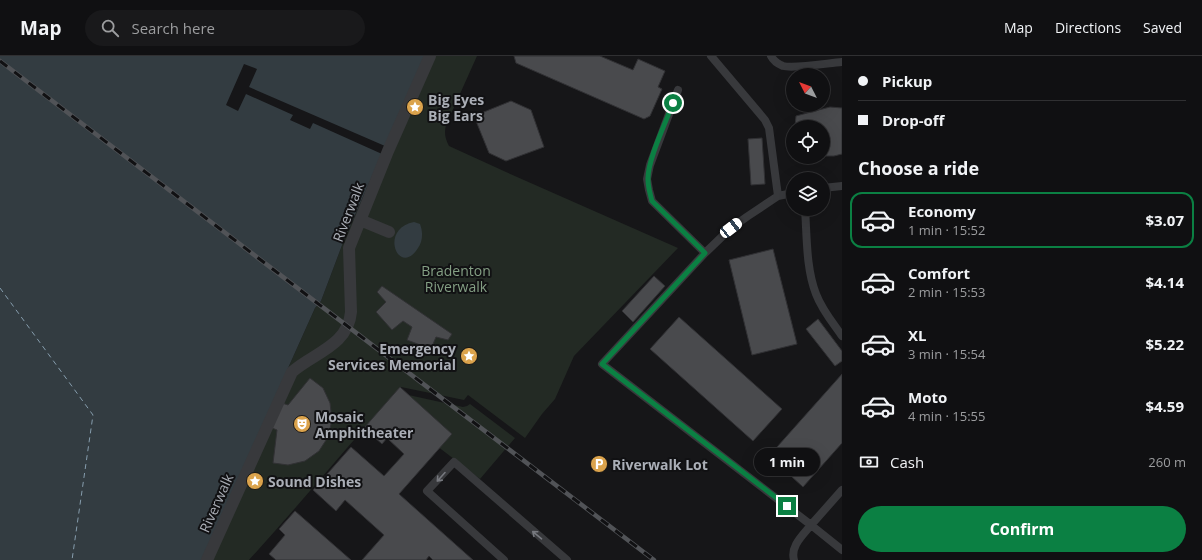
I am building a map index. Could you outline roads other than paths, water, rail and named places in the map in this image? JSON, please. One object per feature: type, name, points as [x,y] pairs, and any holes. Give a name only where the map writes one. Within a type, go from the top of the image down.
[{"type":"street","name":"Riverwalk","points":[[207,560],[292,372],[302,364],[325,352],[334,344],[351,318],[349,248],[388,151],[430,56]]},
{"type":"street","points":[[360,220],[389,232]]},
{"type":"lane","points":[[711,56],[765,120],[769,128],[778,196]]},
{"type":"lane","points":[[771,56],[782,66],[842,62]]},
{"type":"lane","points":[[678,90],[650,165],[648,179],[649,190],[652,201],[705,253]]},
{"type":"lane","points":[[830,187],[842,186]]},
{"type":"lane","points":[[786,194],[778,196],[731,228],[705,253],[602,364],[842,550]]},
{"type":"lane","points":[[806,216],[810,274],[816,294],[825,312],[842,336]]},
{"type":"lane","points":[[504,560],[427,492],[454,462],[567,560]]},
{"type":"lane","points":[[794,560],[793,553],[797,543],[842,490]]},
{"type":"railway","points":[[0,61],[654,560]]},
{"type":"place","name":"Big Eyes Big Ears","points":[[415,107]]},
{"type":"place","name":"Emergency Services Memorial","points":[[469,356]]},
{"type":"place","name":"Mosaic Amphitheater","points":[[302,424]]},
{"type":"place","name":"Riverwalk Lot","points":[[599,464]]},
{"type":"place","name":"Sound Dishes","points":[[255,481]]},
{"type":"park label","name":"Bradenton Riverwalk","points":[[456,278]]}]
